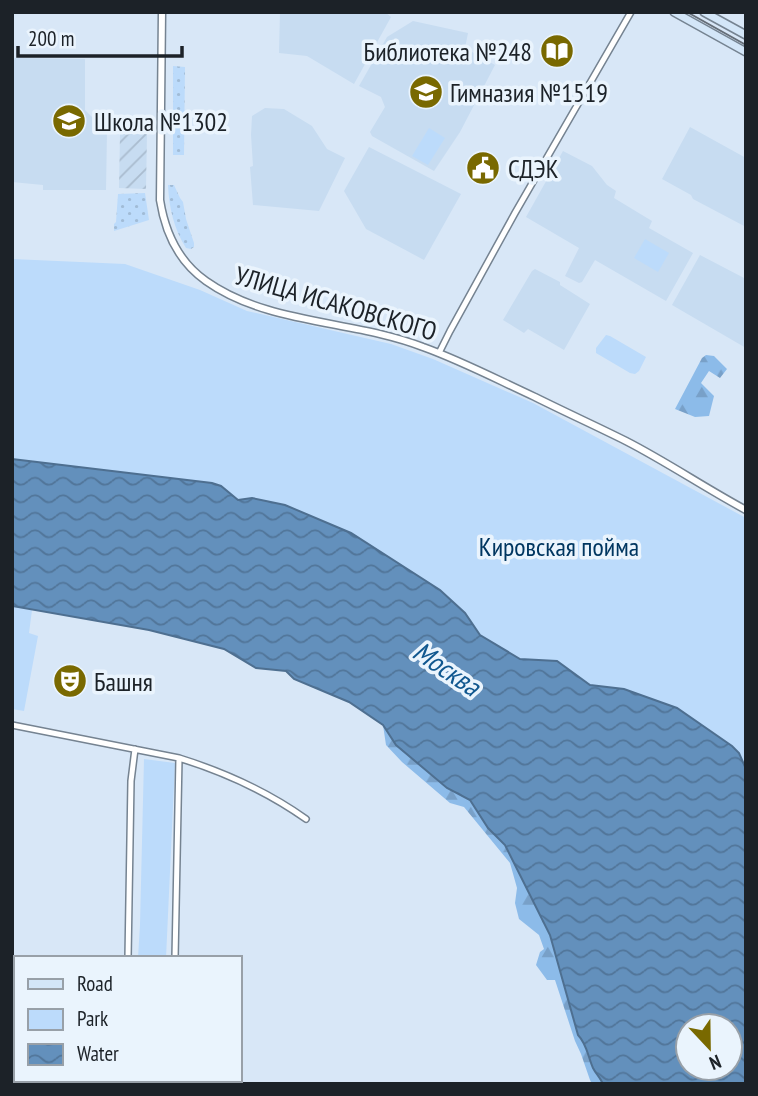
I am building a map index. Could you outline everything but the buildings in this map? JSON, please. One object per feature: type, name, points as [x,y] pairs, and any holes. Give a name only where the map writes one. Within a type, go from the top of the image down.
[{"type":"main road","points":[[674,12],[746,51]]},
{"type":"main road","points":[[705,12],[746,35]]},
{"type":"street","name":"УЛИЦА ИСАКОВСКОГО","points":[[162,12],[160,200],[170,238],[188,266],[217,288],[255,305],[391,337],[439,353],[626,441],[745,507]]},
{"type":"street","points":[[439,353],[515,213],[631,12]]},
{"type":"street","points":[[12,725],[179,758],[202,765],[269,796],[306,820]]},
{"type":"street","points":[[128,956],[131,781],[135,749]]},
{"type":"street","points":[[175,956],[179,758]]},
{"type":"shaded area","points":[[280,12],[385,12],[391,17],[354,84],[307,56],[279,53]]},
{"type":"shaded area","name":"Гимназия №1519","points":[[413,21],[468,33],[465,48],[495,65],[460,132],[434,171],[372,136],[370,132],[385,107],[381,97],[359,86],[387,37]]},
{"type":"shaded area","name":"Школа №1302","points":[[85,59],[85,110],[107,132],[106,190],[43,190],[43,185],[12,182],[12,60]]},
{"type":"shaded area","name":"Школа №1302","points":[[265,108],[284,109],[312,126],[327,149],[345,158],[319,211],[253,205],[250,167],[253,166],[252,116]]},
{"type":"shaded area","points":[[690,127],[746,158],[746,227],[662,179]]},
{"type":"shaded area","points":[[120,134],[147,134],[146,189],[119,188]]},
{"type":"shaded area","points":[[369,147],[461,194],[424,260],[366,229],[344,191]]},
{"type":"shaded area","name":"Гимназия №1519","points":[[563,151],[592,166],[607,185],[616,191],[614,198],[652,221],[649,228],[693,253],[666,301],[595,260],[582,282],[565,276],[579,248],[526,217]]},
{"type":"shaded area","points":[[700,255],[746,279],[746,348],[672,305]]},
{"type":"shaded area","points":[[535,269],[560,282],[560,285],[590,304],[564,350],[528,329],[524,333],[503,320]]},
{"type":"green space","points":[[173,66],[185,67],[184,155],[173,155]]},
{"type":"green space","points":[[429,128],[445,138],[428,165],[412,156]]},
{"type":"green space","points":[[168,185],[174,185],[183,202],[194,243],[191,249],[186,248],[175,226]]},
{"type":"green space","points":[[145,193],[149,220],[114,231],[118,194]]},
{"type":"green space","points":[[645,239],[669,253],[658,272],[634,258]]},
{"type":"green space","name":"Кировская пойма","points":[[12,259],[125,264],[200,290],[247,311],[391,344],[433,359],[533,403],[746,518],[746,769],[739,753],[624,689],[590,685],[557,661],[520,660],[480,635],[465,613],[440,590],[350,533],[285,505],[252,498],[238,500],[221,486],[212,483],[12,459]]},
{"type":"green space","points":[[606,335],[646,357],[639,371],[630,373],[596,353],[596,348]]},
{"type":"green space","points":[[706,355],[714,356],[727,369],[720,378],[709,371],[701,383],[714,396],[709,416],[695,417],[675,409]]},
{"type":"green space","points":[[12,606],[32,610],[29,633],[38,636],[24,711],[12,709]]},
{"type":"green space","points":[[383,725],[396,745],[447,788],[470,800],[488,828],[505,845],[550,935],[578,1035],[603,1084],[592,1084],[555,980],[547,980],[536,965],[540,952],[544,949],[539,935],[519,919],[515,903],[517,888],[510,863],[464,807],[450,803],[386,745]]},
{"type":"green space","points":[[144,759],[175,763],[166,956],[138,956]]},
{"type":"water","name":"Москва","points":[[12,459],[212,483],[221,486],[238,500],[252,498],[285,505],[351,533],[440,590],[465,613],[480,635],[520,659],[557,661],[590,685],[624,689],[677,708],[732,746],[739,753],[746,769],[746,1084],[603,1084],[578,1035],[550,935],[505,845],[488,828],[470,800],[447,788],[396,745],[383,725],[349,702],[294,679],[286,671],[256,668],[224,649],[149,630],[12,606]]},
{"type":"tram line","points":[[687,12],[746,45]]},
{"type":"place","name":"Библиотека №248","points":[[557,51]]},
{"type":"place","name":"Гимназия №1519","points":[[426,92]]},
{"type":"place","name":"Школа №1302","points":[[69,121]]},
{"type":"place","name":"СДЭК","points":[[483,168]]},
{"type":"place","name":"Башня","points":[[70,681]]}]
